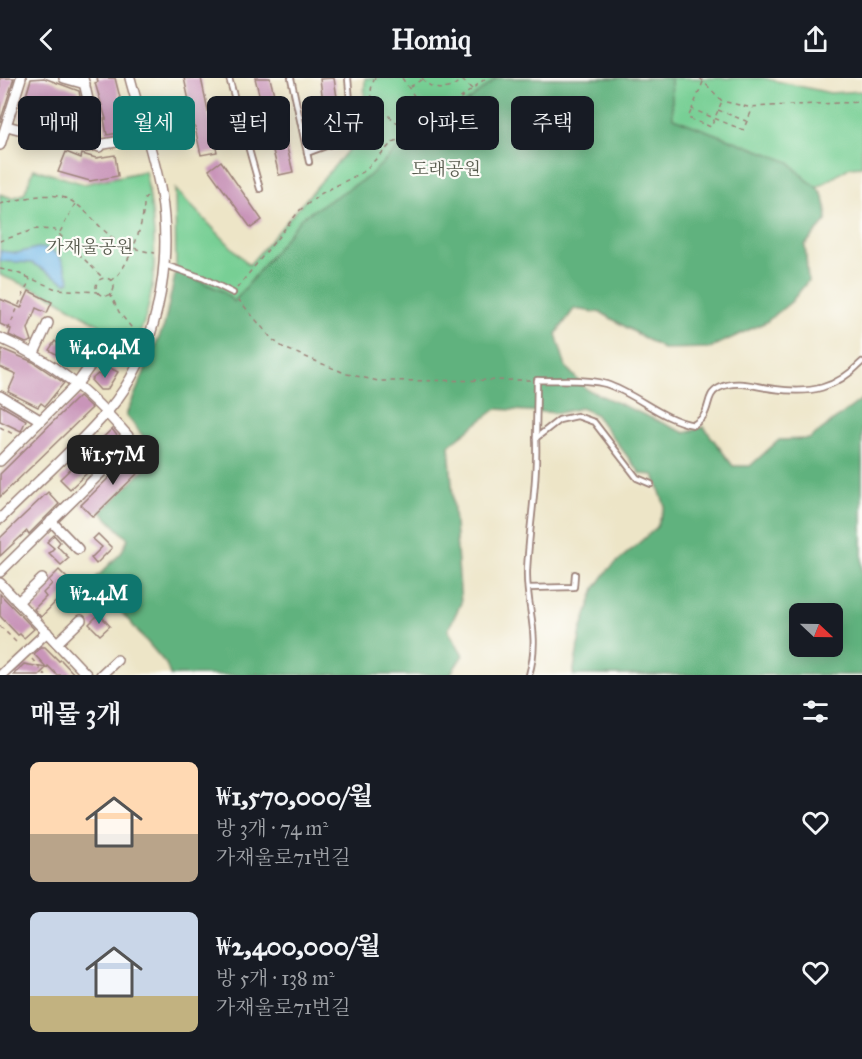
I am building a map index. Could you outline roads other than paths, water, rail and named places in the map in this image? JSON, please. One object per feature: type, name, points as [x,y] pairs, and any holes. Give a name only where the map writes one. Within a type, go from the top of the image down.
[{"type":"street","points":[[0,145],[21,78]]},
{"type":"street","points":[[64,78],[84,81],[87,96]]},
{"type":"street","points":[[130,78],[135,96]]},
{"type":"street","points":[[7,126],[18,129]]},
{"type":"street","points":[[0,519],[107,412],[127,382],[146,341],[156,310],[165,265],[160,191],[149,150]]},
{"type":"street","points":[[34,352],[48,322]]},
{"type":"street","points":[[0,572],[128,446],[128,436],[107,412],[77,384],[34,352],[2,339]]},
{"type":"street","points":[[0,459],[77,384],[95,359]]},
{"type":"street","points":[[0,396],[40,420]]},
{"type":"street","points":[[51,521],[78,549]]},
{"type":"street","points":[[18,602],[42,579]]},
{"type":"street","points":[[0,583],[86,675]]},
{"type":"street","points":[[57,643],[81,620]]},
{"type":"street","points":[[1,675],[46,632]]},
{"type":"street","points":[[101,675],[117,660]]},
{"type":"lane","points":[[230,78],[260,189]]},
{"type":"lane","points":[[291,78],[309,162]]},
{"type":"lane","points":[[307,153],[353,136],[348,78]]},
{"type":"lane","points":[[165,265],[203,278],[233,293]]},
{"type":"lane","points":[[529,675],[533,660],[535,624],[528,588],[537,380],[607,384],[653,406],[677,422],[694,425],[704,415],[708,398],[717,389],[731,384],[774,389],[811,390],[828,387],[848,376],[862,362]]},
{"type":"lane","points":[[536,438],[559,420],[577,416],[594,422],[637,478],[651,484]]},
{"type":"lane","points":[[528,588],[574,587],[575,574]]},
{"type":"water","points":[[37,248],[51,250],[60,257],[70,281],[66,283],[32,263],[0,261],[0,251],[17,253]]},
{"type":"park label","name":"도래공원","points":[[446,169]]},
{"type":"park label","name":"가재울공원","points":[[90,247]]}]
